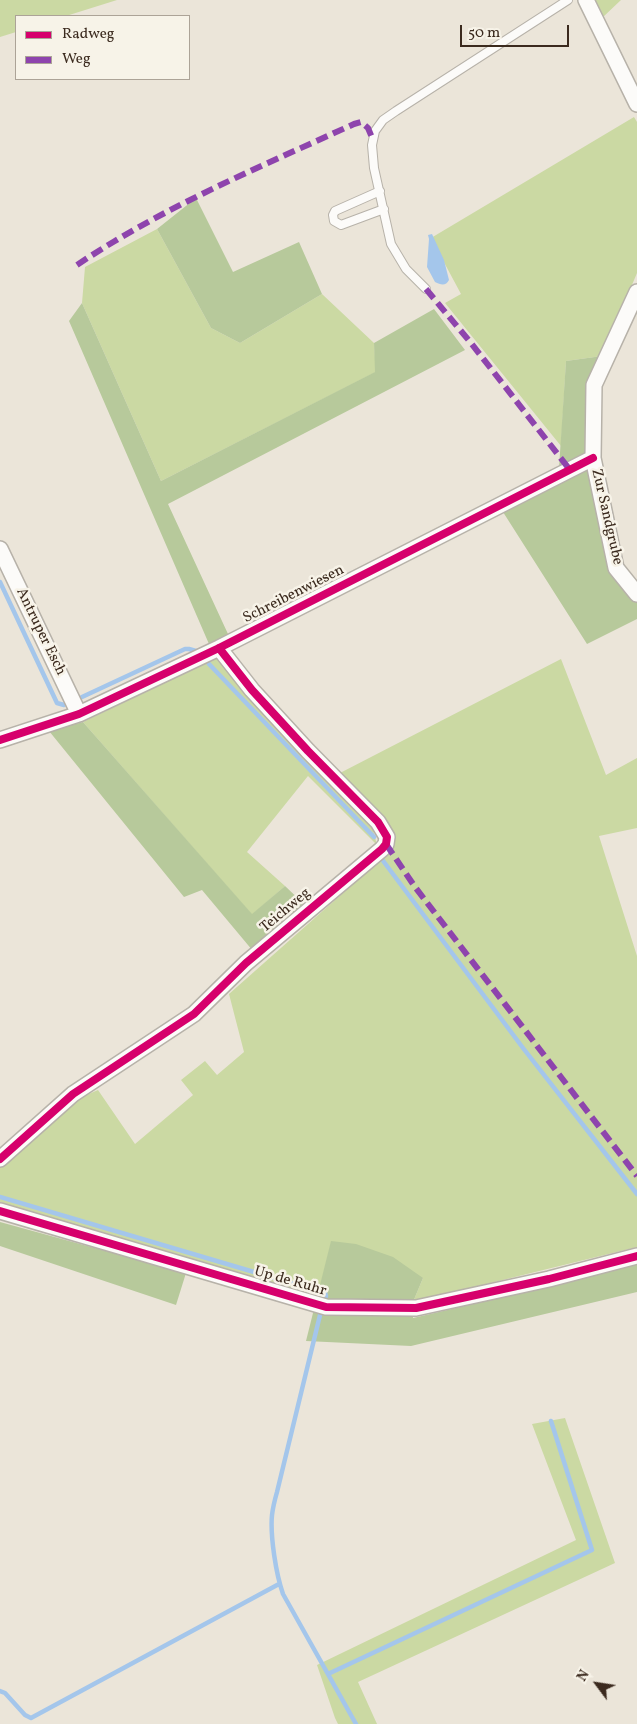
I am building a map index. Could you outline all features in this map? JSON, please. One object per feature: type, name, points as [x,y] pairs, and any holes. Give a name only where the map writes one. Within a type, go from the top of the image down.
[{"type":"street","points":[[586,0],[637,104]]},
{"type":"street","name":"Zur Sandgrube","points":[[637,292],[594,385],[593,458],[616,568],[637,594]]},
{"type":"street","name":"Schreibenwiesen","points":[[0,740],[79,714],[220,648],[593,458]]},
{"type":"street","name":"Antruper Esch","points":[[0,549],[79,714]]},
{"type":"street","name":"Teichweg","points":[[0,1159],[73,1094],[194,1014],[246,963],[386,844],[387,837],[378,822],[308,751],[252,690],[220,648]]},
{"type":"street","name":"Up de Ruhr","points":[[0,1211],[326,1308],[416,1308],[550,1279],[637,1256]]},
{"type":"lane","points":[[426,289],[406,268],[391,244],[374,168],[372,145],[375,131],[384,120],[568,0]]},
{"type":"lane","points":[[380,192],[335,211],[333,215],[334,221],[341,225],[384,209]]},
{"type":"green space","points":[[0,0],[117,0],[69,15],[15,15],[15,32],[0,37]]},
{"type":"green space","points":[[594,0],[621,0],[602,18]]},
{"type":"green space","points":[[634,117],[637,122],[637,273],[602,356],[566,361],[561,446],[445,303],[461,294],[431,238]]},
{"type":"green space","points":[[196,198],[233,272],[299,242],[322,294],[240,343],[211,328],[157,229]]},
{"type":"green space","points":[[157,229],[211,328],[240,343],[322,294],[374,343],[376,372],[161,481],[82,303],[85,267]]},
{"type":"green space","points":[[82,303],[161,481],[375,372],[374,343],[434,309],[465,350],[168,504],[228,634],[209,644],[69,321]]},
{"type":"green space","points":[[602,356],[587,389],[611,568],[637,603],[637,619],[587,644],[503,512],[559,468],[566,361]]},
{"type":"green space","points":[[216,658],[372,826],[377,845],[308,776],[247,852],[285,886],[252,915],[83,722]]},
{"type":"green space","points":[[561,659],[606,775],[637,758],[637,828],[599,836],[637,956],[637,1247],[413,1302],[423,1278],[317,1298],[0,1202],[0,1167],[75,1100],[98,1090],[135,1144],[193,1095],[181,1080],[205,1061],[217,1075],[244,1052],[229,994],[387,854],[395,835],[340,773]]},
{"type":"green space","points":[[83,722],[252,914],[285,886],[306,906],[253,951],[202,890],[184,897],[49,731]]},
{"type":"green space","points":[[0,1222],[186,1273],[176,1305],[0,1246]]},
{"type":"green space","points":[[331,1241],[356,1244],[393,1257],[423,1278],[413,1302],[413,1318],[637,1264],[637,1292],[411,1346],[306,1341]]},
{"type":"green space","points":[[565,1418],[615,1563],[358,1682],[377,1724],[338,1724],[317,1665],[576,1540],[532,1424]]},
{"type":"water","points":[[432,234],[444,260],[449,280],[445,284],[435,282],[427,267],[428,235]]},
{"type":"waterway","points":[[0,582],[57,703],[64,705]]},
{"type":"waterway","points":[[82,697],[185,649],[196,651]]},
{"type":"waterway","points":[[209,664],[374,837]]},
{"type":"waterway","points":[[381,858],[523,1048],[637,1194]]},
{"type":"waterway","points":[[0,1197],[325,1293],[325,1299]]},
{"type":"waterway","points":[[321,1311],[273,1506],[273,1544],[283,1594],[356,1724]]},
{"type":"waterway","points":[[328,1674],[592,1550],[551,1421]]},
{"type":"waterway","points":[[0,1691],[5,1693],[25,1715],[31,1718],[279,1584]]},
{"type":"marked path","points":[[77,265],[178,206],[354,124],[361,122],[368,128],[373,140]]},
{"type":"marked path","points":[[426,289],[471,343],[570,470]]},
{"type":"marked path","points":[[386,844],[415,887],[637,1176]]},
{"type":"cycle path","points":[[0,740],[79,714],[219,648],[593,458]]},
{"type":"cycle path","points":[[0,1159],[73,1094],[194,1014],[246,963],[386,844],[387,837],[378,822],[308,751],[252,690],[219,648]]},
{"type":"cycle path","points":[[0,1211],[326,1307],[416,1308],[549,1279],[637,1256]]}]
